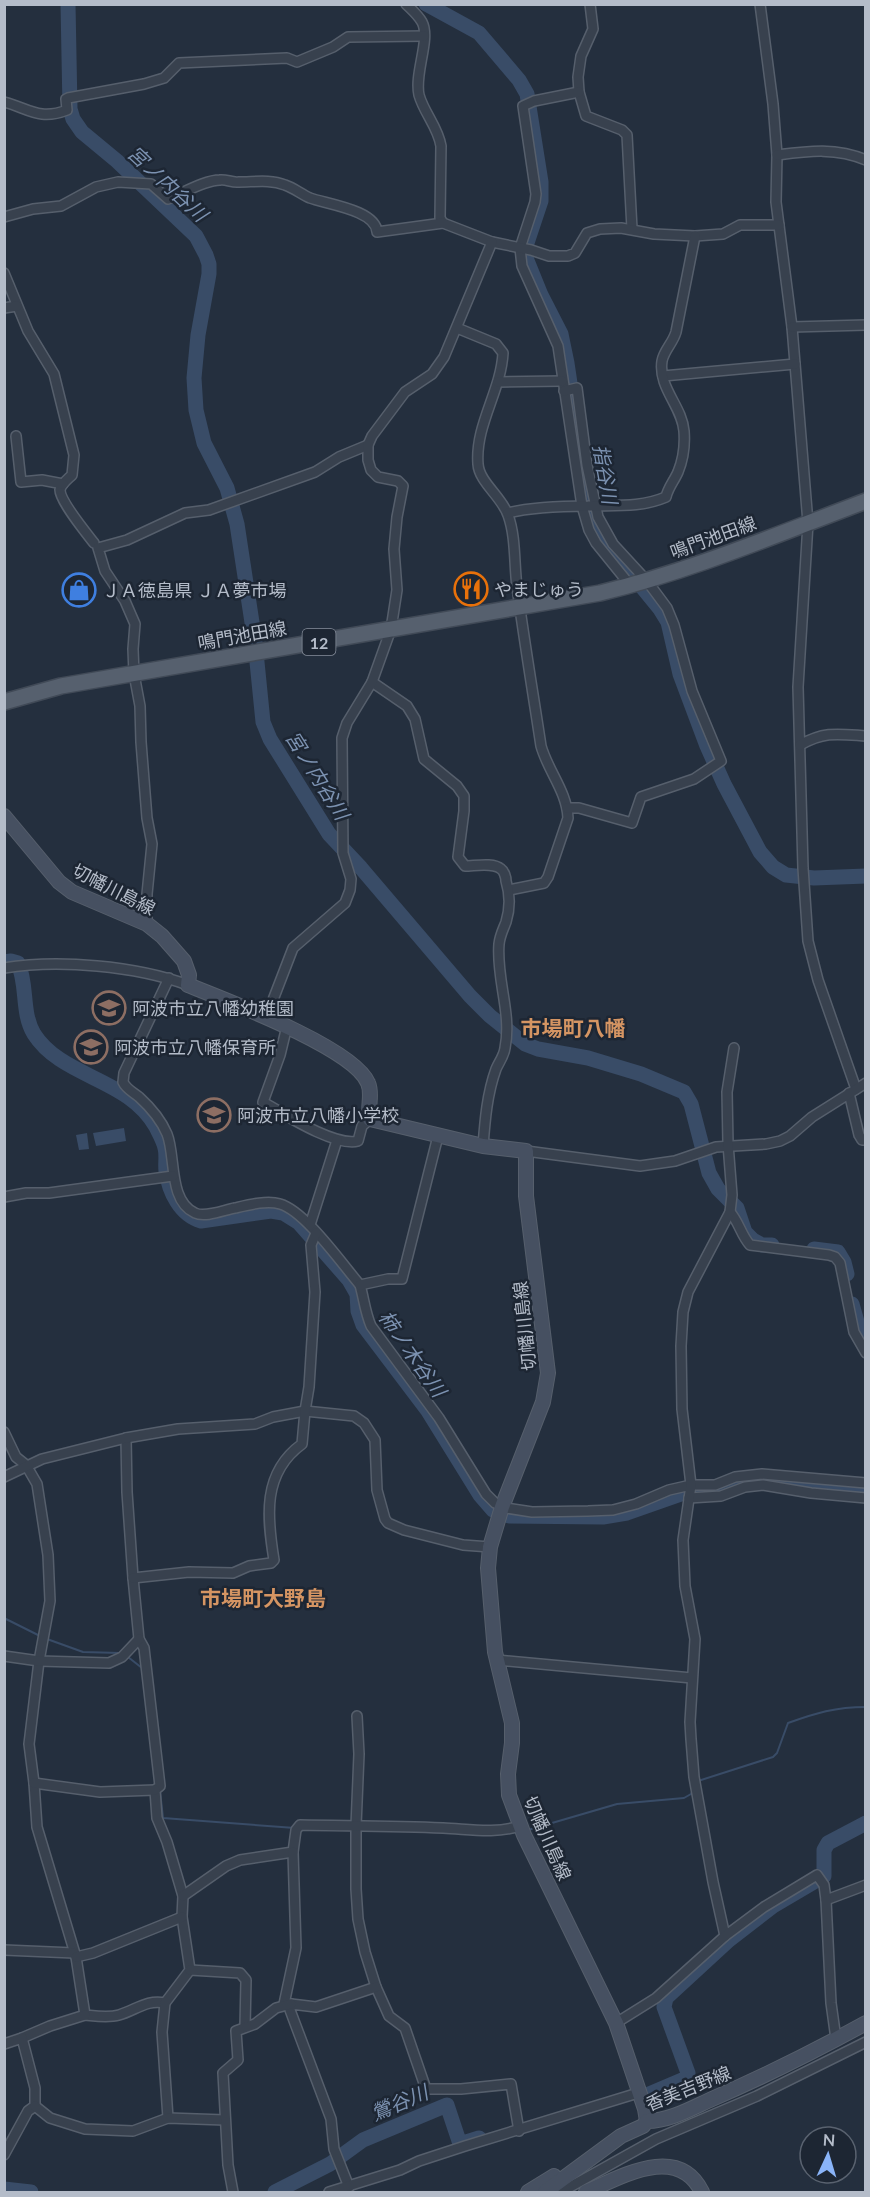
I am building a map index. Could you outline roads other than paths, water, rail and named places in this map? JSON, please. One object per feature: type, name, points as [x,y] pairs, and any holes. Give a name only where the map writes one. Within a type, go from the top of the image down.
[{"type":"main road","name":"鳴門池田線","points":[[4,702],[61,686],[520,607],[639,583],[696,565],[866,501]]},
{"type":"main road","name":"切幡川島線","points":[[4,816],[58,882],[72,892],[147,924],[162,936],[184,961],[189,975],[188,985]]},
{"type":"main road","points":[[188,985],[287,1026],[325,1046],[360,1071],[369,1083],[370,1119],[438,1137],[483,1146],[526,1151]]},
{"type":"main road","name":"切幡川島線","points":[[526,1151],[526,1196],[547,1352],[548,1383],[540,1412],[501,1511],[490,1547],[488,1568],[496,1660],[512,1723],[508,1774],[509,1795],[522,1829],[616,2023],[647,2121]]},
{"type":"main road","name":"香美吉野線","points":[[528,2193],[584,2155],[600,2151],[621,2136],[643,2126],[647,2121],[657,2121],[677,2114],[786,2066],[866,2023]]},
{"type":"main road","points":[[545,2193],[600,2151]]},
{"type":"main road","points":[[586,2193],[645,2168],[664,2166],[677,2168],[690,2176],[702,2193]]},
{"type":"street","points":[[406,4],[423,24],[424,36],[417,80],[420,96],[439,135],[441,146],[440,218],[443,224]]},
{"type":"street","points":[[590,4],[593,29],[581,56],[579,92],[586,116],[622,130],[627,135],[632,229]]},
{"type":"street","points":[[760,4],[773,104],[777,154],[776,202],[792,327],[808,523],[798,671],[803,872],[808,941],[853,1091],[859,1135],[862,1140],[866,1140]]},
{"type":"street","points":[[4,102],[38,114],[60,113],[67,110],[66,99],[164,78],[179,63],[287,58],[297,62],[333,47],[348,37],[424,36]]},
{"type":"street","points":[[567,388],[558,346],[522,266],[536,194],[523,106],[579,92]]},
{"type":"street","points":[[777,154],[838,152],[849,153],[866,160]]},
{"type":"street","points":[[4,217],[33,209],[61,206],[96,187],[118,182],[150,184],[168,199],[210,181],[221,179],[285,184],[309,198],[352,210],[369,219],[377,228],[377,232],[443,224],[492,242],[549,256],[568,256],[575,253],[587,233],[600,229],[632,229],[654,234],[695,236],[723,234],[740,225],[779,225]]},
{"type":"street","points":[[508,513],[589,506],[633,506],[651,504],[666,497],[678,471],[684,429],[680,416],[666,391],[662,361],[667,349],[673,343],[676,332],[695,236]]},
{"type":"street","points":[[266,1018],[293,948],[345,903],[350,890],[351,879],[343,853],[342,738],[347,723],[372,682],[391,629],[397,590],[394,549],[403,486],[398,481],[378,477],[371,470],[368,445],[372,436],[405,392],[432,374],[444,357],[492,242]]},
{"type":"street","points":[[4,273],[28,331],[54,374],[74,455],[72,475],[60,489],[79,524],[94,543]]},
{"type":"street","points":[[4,308],[17,306]]},
{"type":"street","points":[[792,327],[866,325]]},
{"type":"street","points":[[457,328],[496,344],[503,353],[498,382],[483,426],[478,464],[481,476],[490,485],[508,513],[541,746],[545,762],[565,799],[568,818],[544,883],[509,890]]},
{"type":"street","points":[[663,376],[795,364]]},
{"type":"street","points":[[498,382],[577,388],[587,465],[589,530],[596,543],[667,608],[692,691],[721,761],[694,779],[641,796],[633,823],[579,808],[567,808]]},
{"type":"street","points":[[16,436],[21,482],[42,480],[63,484]]},
{"type":"street","points":[[147,924],[147,894],[152,844],[147,818],[140,706],[134,674],[135,624],[133,615],[105,571],[98,549],[127,540],[185,513],[209,510],[315,472],[339,457],[368,445]]},
{"type":"street","points":[[589,506],[639,583]]},
{"type":"street","points":[[372,682],[407,705],[415,719],[424,759],[457,786],[464,796],[458,858],[465,866],[492,866],[501,869],[505,874],[509,890],[509,905],[506,922],[500,933],[499,948],[501,991],[507,1007],[505,1050],[496,1069],[488,1102],[483,1146]]},
{"type":"street","points":[[800,745],[814,737],[827,734],[866,736]]},
{"type":"street","points":[[4,968],[35,965],[86,966],[169,978],[188,985]]},
{"type":"street","points":[[133,1578],[189,1572],[233,1573],[249,1566],[271,1563],[274,1560],[268,1522],[269,1496],[282,1465],[302,1444],[309,1387],[315,1292],[314,1237],[310,1225],[296,1212],[280,1204],[269,1203],[205,1214],[195,1213],[187,1207],[178,1193],[173,1176],[172,1156],[167,1134],[156,1117],[123,1082],[124,1073],[169,978]]},
{"type":"street","points":[[287,1026],[280,1055],[263,1102],[337,1140],[350,1143],[358,1141],[362,1126],[370,1119]]},
{"type":"street","points":[[725,1936],[712,1882],[694,1777],[690,1722],[695,1639],[685,1586],[683,1540],[690,1492],[682,1409],[683,1312],[688,1292],[730,1210],[732,1195],[728,1144],[728,1092],[734,1048]]},
{"type":"street","points":[[526,1151],[640,1166],[675,1161],[728,1144],[766,1144],[790,1136],[812,1117],[866,1083]]},
{"type":"street","points":[[360,1285],[388,1279],[402,1279],[438,1137]]},
{"type":"street","points":[[310,1225],[337,1140]]},
{"type":"street","points":[[4,1197],[173,1176]]},
{"type":"street","points":[[730,1210],[742,1237],[750,1245],[835,1257],[840,1263],[854,1332],[866,1353]]},
{"type":"street","points":[[314,1237],[360,1285],[364,1296],[365,1312],[371,1326],[439,1418],[486,1494],[501,1511],[613,1510],[636,1504],[669,1490],[690,1492],[735,1477],[762,1474],[866,1484]]},
{"type":"street","points":[[4,1477],[26,1465],[51,1456],[178,1428],[255,1424],[305,1411],[354,1416],[360,1419],[373,1434],[375,1440],[377,1490],[388,1523],[404,1530],[463,1545],[490,1547]]},
{"type":"street","points":[[4,1432],[10,1447],[26,1465],[37,1484],[41,1498],[48,1555],[50,1601],[42,1637],[29,1744],[37,1827],[75,1955],[85,2015]]},
{"type":"street","points":[[126,1438],[133,1578],[139,1639],[144,1648],[157,1788],[157,1818],[167,1842],[183,1896],[182,1917],[190,1970],[165,2003],[162,2032],[168,2118]]},
{"type":"street","points":[[690,1492],[703,1499],[721,1496],[744,1487],[763,1485],[811,1493],[866,1498]]},
{"type":"street","points":[[4,1656],[39,1661],[110,1663],[124,1655],[139,1639]]},
{"type":"street","points":[[496,1660],[692,1678]]},
{"type":"street","points":[[357,1716],[359,1754],[356,1828],[358,1919],[365,1953],[376,1987],[389,2016],[405,2028],[426,2089],[511,2084],[518,2128]]},
{"type":"street","points":[[34,1783],[100,1792],[157,1788]]},
{"type":"street","points":[[349,2187],[333,2143],[331,2119],[288,2004],[296,1948],[292,1852],[296,1828],[482,1831],[522,1829]]},
{"type":"street","points":[[183,1896],[233,1863],[292,1852]]},
{"type":"street","points":[[616,2023],[656,1998],[725,1936],[783,1894],[817,1875],[826,1900],[831,2003],[836,2039]]},
{"type":"street","points":[[826,1900],[866,1885]]},
{"type":"street","points":[[4,1950],[75,1955],[93,1953],[182,1917]]},
{"type":"street","points":[[190,1970],[240,1973],[246,1980],[245,2027]]},
{"type":"street","points":[[233,2193],[228,2165],[222,2073],[238,2060],[236,2031],[255,2024],[276,2008],[288,2004],[316,2007],[376,1987]]},
{"type":"street","points":[[4,2044],[85,2015],[108,2017],[120,2015],[145,2003],[155,2001],[165,2003]]},
{"type":"street","points":[[22,2038],[35,2088],[35,2106]]},
{"type":"street","points":[[561,2193],[656,2139],[757,2096],[866,2042]]},
{"type":"street","points":[[329,2193],[518,2128],[638,2093]]},
{"type":"street","points":[[35,2106],[50,2118],[85,2129],[133,2131],[168,2118],[225,2120]]},
{"type":"street","points":[[4,2155],[28,2110],[35,2106]]},
{"type":"water","points":[[124,1128],[126,1141],[96,1146],[93,1133]]},
{"type":"water","points":[[87,1133],[89,1149],[79,1150],[76,1135]]},
{"type":"waterway","name":"宮ノ内谷川","points":[[68,4],[70,109],[73,119],[82,132],[117,161],[196,236],[209,264],[194,378],[196,410],[204,443],[227,488],[237,524],[255,642],[263,722],[270,739],[329,834],[490,1016],[525,1044],[538,1049],[588,1058],[641,1074],[684,1092],[691,1104],[709,1173],[718,1189],[737,1208],[745,1232],[762,1245],[772,1245]]},
{"type":"waterway","name":"指谷川","points":[[426,4],[479,33],[519,80],[527,94],[541,182],[541,201],[527,243],[526,258],[541,295],[561,334],[593,523],[602,538],[668,622],[680,674],[724,784],[760,852],[773,867],[786,875],[814,878],[866,876]]},
{"type":"waterway","name":"柿ノ木谷川","points":[[4,962],[18,963],[23,981],[27,1017],[34,1034],[46,1049],[61,1060],[129,1098],[144,1111],[156,1127],[165,1148],[166,1171],[170,1187],[177,1202],[187,1214],[201,1221],[271,1211],[283,1213],[299,1223],[349,1280],[357,1294],[358,1311],[363,1325],[428,1411],[480,1495],[493,1510],[509,1516],[603,1517],[627,1513],[684,1493],[718,1491],[743,1480],[762,1479],[866,1491]]},
{"type":"waterway","name":"宮ノ内谷川","points":[[814,1249],[838,1252],[847,1274]]},
{"type":"waterway","name":"宮ノ内谷川","points":[[852,1304],[861,1336],[866,1344]]},
{"type":"waterway","points":[[4,1618],[42,1637]]},
{"type":"waterway","points":[[47,1639],[83,1652],[120,1653]]},
{"type":"waterway","points":[[128,1657],[142,1668]]},
{"type":"waterway","points":[[698,1781],[773,1757],[777,1753],[788,1723],[826,1711],[866,1707]]},
{"type":"waterway","points":[[528,1830],[617,1804],[684,1798],[691,1794],[693,1789]]},
{"type":"waterway","points":[[160,1791],[163,1818],[295,1828]]},
{"type":"waterway","name":"鶯谷川","points":[[647,2095],[687,2078],[688,2073],[664,2007],[666,1998],[729,1940],[773,1906],[824,1876],[824,1850],[828,1843],[866,1823]]},
{"type":"waterway","points":[[504,1834],[516,1832]]},
{"type":"waterway","points":[[468,1834],[492,1835]]},
{"type":"waterway","name":"鶯谷川","points":[[275,2192],[330,2164],[363,2140],[447,2105],[460,2144],[479,2138]]},
{"type":"waterway","name":"鶯谷川","points":[[4,2189],[31,2192]]},
{"type":"place","name":"やまじゅう","points":[[471,589]]},
{"type":"place","name":"ＪＡ徳島県 ＪＡ夢市場","points":[[79,590]]},
{"type":"place","name":"阿波市立八幡幼稚園","points":[[109,1008]]},
{"type":"place","name":"阿波市立八幡保育所","points":[[91,1047]]},
{"type":"place","name":"阿波市立八幡小学校","points":[[214,1115]]},
{"type":"district","name":"市場町八幡","points":[[573,1027]]},
{"type":"district","name":"市場町大野島","points":[[263,1597]]}]
